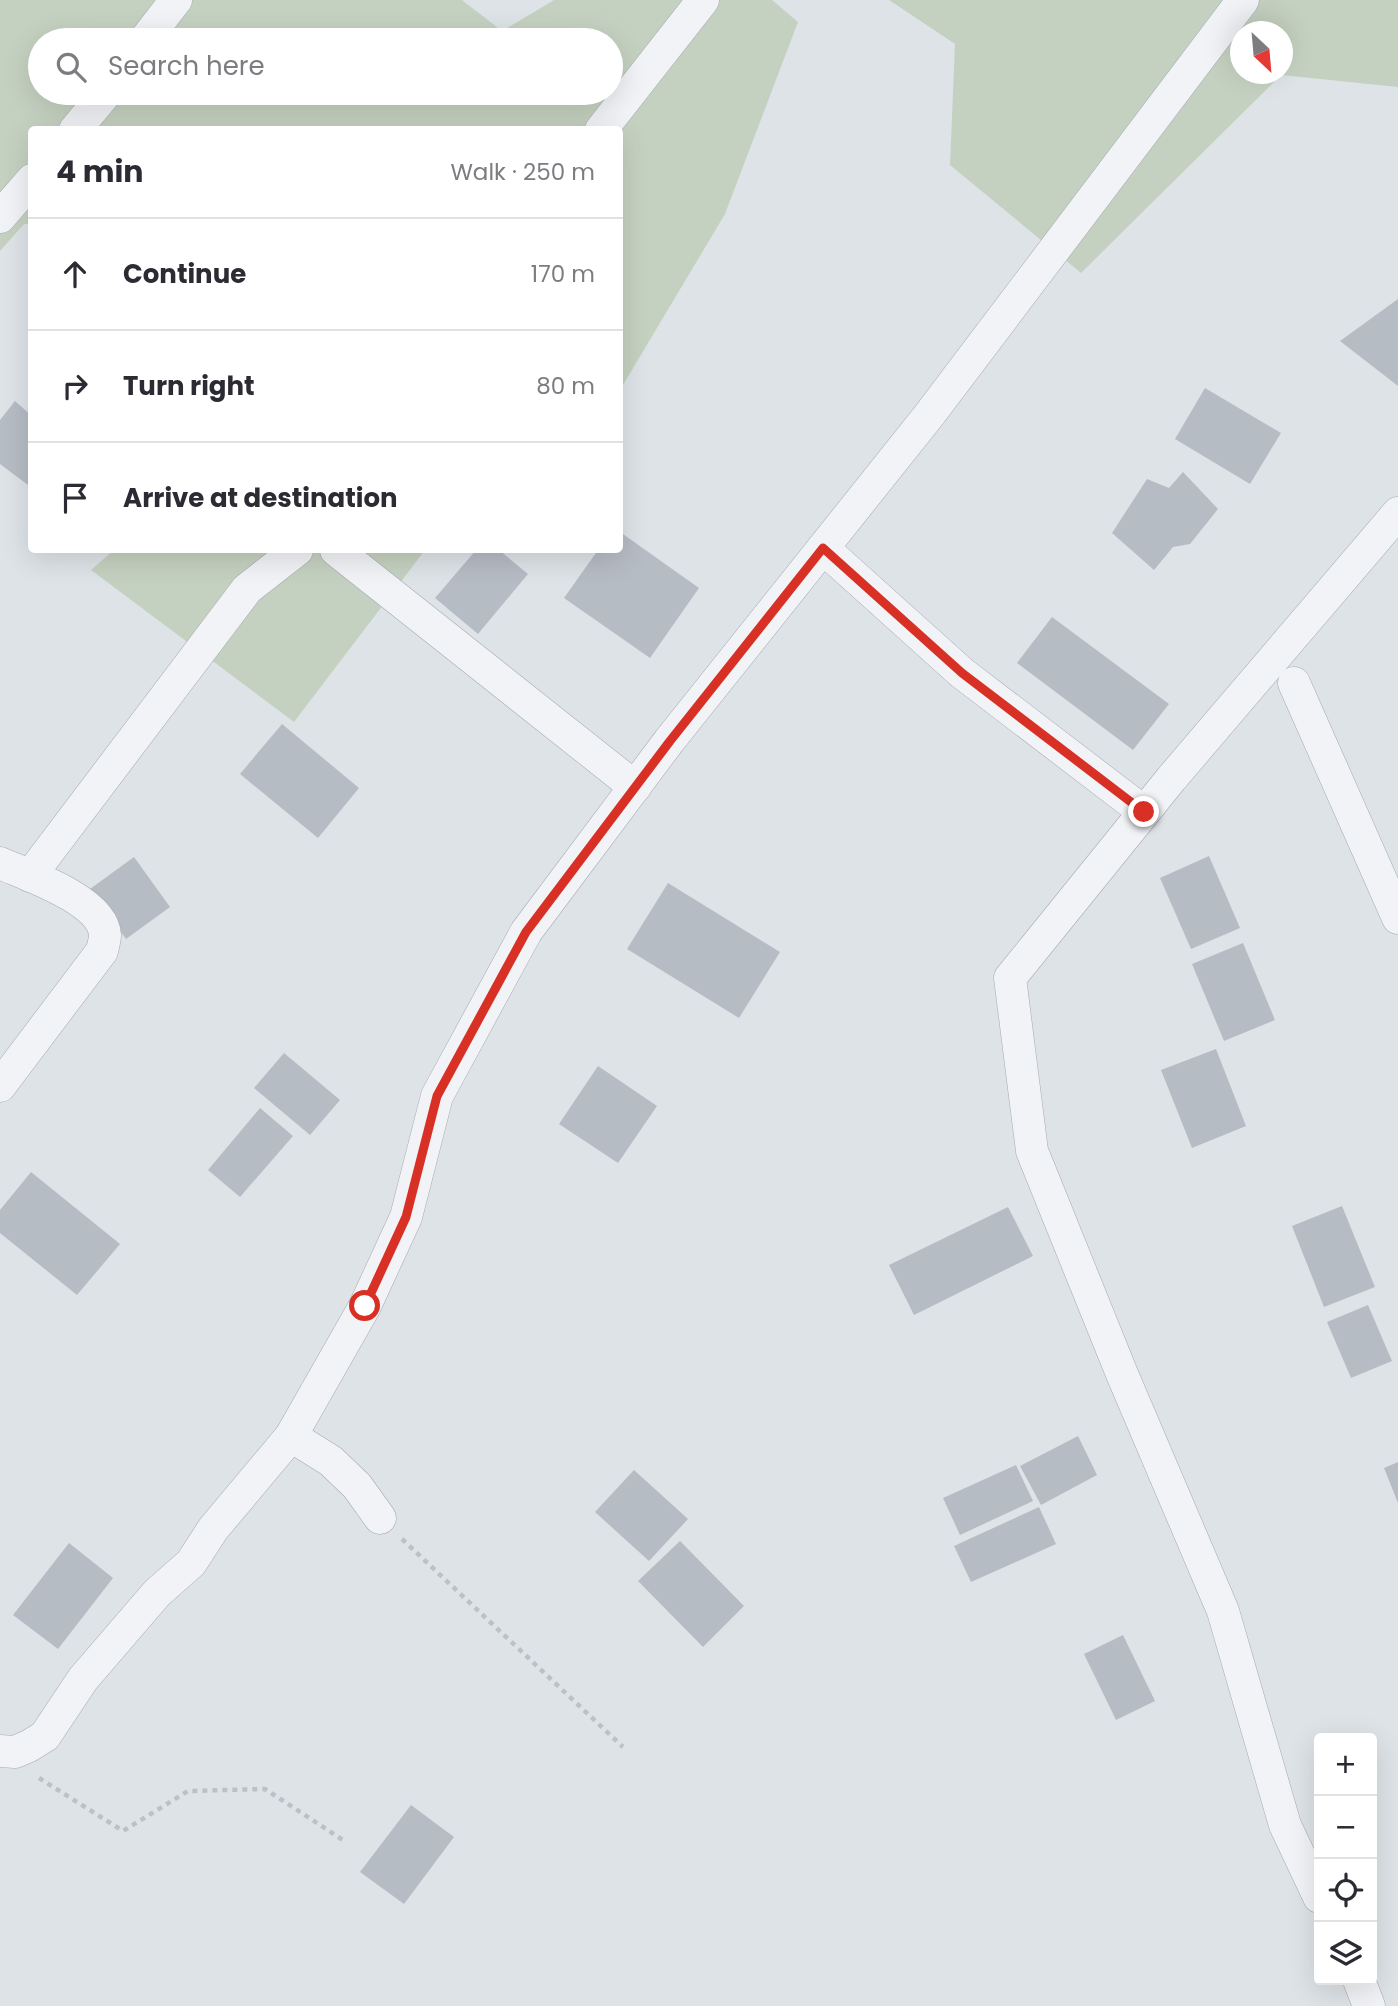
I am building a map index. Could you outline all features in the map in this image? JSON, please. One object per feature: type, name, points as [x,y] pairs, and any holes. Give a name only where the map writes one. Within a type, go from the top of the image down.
[{"type":"street","points":[[154,28],[176,0]]},
{"type":"street","points":[[623,102],[703,0]]},
{"type":"street","points":[[0,1751],[15,1752],[45,1736],[83,1679],[157,1593],[191,1563],[213,1529],[291,1436],[365,1306],[406,1217],[437,1096],[526,932],[635,787],[946,394],[1243,0]]},
{"type":"street","points":[[78,126],[96,105]]},
{"type":"street","points":[[604,126],[621,105]]},
{"type":"street","points":[[0,217],[28,185]]},
{"type":"street","points":[[1314,1887],[1284,1825],[1223,1611],[1122,1374],[1032,1151],[1010,978],[1144,812],[1398,513]]},
{"type":"street","points":[[823,548],[962,673],[1144,812]]},
{"type":"street","points":[[30,876],[247,589],[293,553]]},
{"type":"street","points":[[339,553],[635,787]]},
{"type":"street","points":[[1294,684],[1387,867],[1398,918]]},
{"type":"street","points":[[0,863],[66,892],[93,913],[105,934],[102,951],[0,1086]]},
{"type":"street","points":[[291,1436],[331,1461],[357,1486],[380,1518]]},
{"type":"street","points":[[1361,1985],[1369,2006]]},
{"type":"path","points":[[380,1518],[623,1747]]},
{"type":"path","points":[[34,1775],[123,1831],[188,1791],[265,1789],[344,1840]]},
{"type":"green space","points":[[0,0],[462,0],[498,28],[28,28],[28,105],[623,105],[623,28],[507,28],[554,0],[772,0],[798,22],[725,214],[623,385],[623,126],[28,126],[28,224],[24,224],[0,251]]},
{"type":"green space","points":[[889,0],[1398,0],[1398,87],[1293,76],[1293,21],[1230,21],[1230,84],[1272,84],[1081,273],[950,165],[955,44]]},
{"type":"green space","points":[[111,553],[423,553],[294,722],[91,570]]},
{"type":"building","points":[[1398,299],[1398,386],[1340,341]]},
{"type":"building","points":[[1205,388],[1281,433],[1250,484],[1175,439]]},
{"type":"building","points":[[15,401],[28,412],[28,485],[0,464],[0,420]]},
{"type":"building","points":[[1183,472],[1218,509],[1190,544],[1173,547],[1154,570],[1112,533],[1147,479],[1169,488]]},
{"type":"building","points":[[623,534],[699,588],[650,658],[564,598],[596,553],[623,553]]},
{"type":"building","points":[[473,553],[503,553],[528,574],[478,634],[435,598]]},
{"type":"building","points":[[1052,617],[1169,704],[1133,750],[1017,663]]},
{"type":"building","points":[[282,724],[359,788],[318,838],[240,774]]},
{"type":"building","points":[[1209,856],[1240,928],[1191,949],[1160,878]]},
{"type":"building","points":[[134,857],[170,907],[126,939],[90,889]]},
{"type":"building","points":[[668,883],[780,952],[739,1018],[627,949]]},
{"type":"building","points":[[1243,943],[1275,1020],[1224,1041],[1192,964]]},
{"type":"building","points":[[1216,1049],[1246,1126],[1192,1148],[1161,1070]]},
{"type":"building","points":[[284,1053],[340,1100],[310,1135],[254,1088]]},
{"type":"building","points":[[598,1066],[657,1106],[618,1163],[559,1124]]},
{"type":"building","points":[[260,1108],[293,1136],[240,1197],[208,1170]]},
{"type":"building","points":[[31,1172],[120,1244],[77,1295],[0,1233],[0,1210]]},
{"type":"building","points":[[1342,1206],[1375,1287],[1324,1307],[1292,1226]]},
{"type":"building","points":[[1008,1207],[1033,1256],[914,1315],[889,1265]]},
{"type":"building","points":[[1368,1305],[1392,1361],[1351,1378],[1327,1322]]},
{"type":"building","points":[[1078,1436],[1097,1475],[1041,1505],[1020,1466]]},
{"type":"building","points":[[1398,1462],[1398,1503],[1384,1468]]},
{"type":"building","points":[[1016,1465],[1033,1501],[960,1535],[943,1498]]},
{"type":"building","points":[[634,1470],[688,1519],[649,1561],[595,1512]]},
{"type":"building","points":[[1039,1507],[1056,1544],[971,1582],[954,1546]]},
{"type":"building","points":[[680,1541],[744,1606],[703,1647],[638,1581]]},
{"type":"building","points":[[69,1543],[113,1578],[58,1649],[13,1615]]},
{"type":"building","points":[[1123,1635],[1155,1701],[1116,1720],[1084,1654]]},
{"type":"building","points":[[411,1805],[454,1837],[404,1904],[360,1872]]},
{"type":"route","points":[[365,1306],[406,1217],[437,1096],[526,932],[670,741],[823,548],[962,673],[1144,812]]}]
